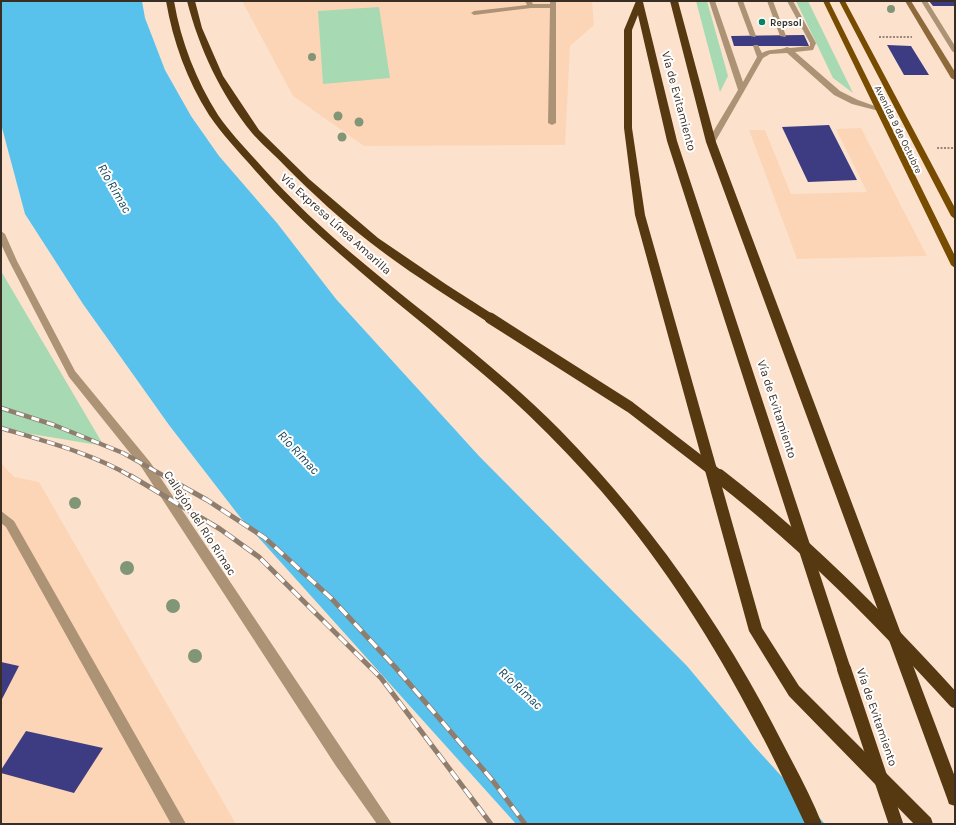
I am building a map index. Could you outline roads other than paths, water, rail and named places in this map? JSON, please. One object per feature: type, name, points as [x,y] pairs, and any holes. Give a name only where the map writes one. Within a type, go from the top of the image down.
[{"type":"highway","name":"Vía Expresa Línea Amarilla","points":[[170,1],[176,31],[184,53],[207,102],[223,128],[281,194],[350,257],[513,392],[554,431],[599,480],[660,555],[694,602],[749,693],[788,768],[814,824]]},
{"type":"highway","name":"Vía Expresa Línea Amarilla","points":[[191,1],[198,28],[219,76],[242,113],[256,132],[306,181],[374,240],[443,288],[630,407],[753,502],[823,564],[914,655],[955,701]]},
{"type":"highway","name":"Vía de Evitamiento","points":[[674,1],[711,142],[955,798]]},
{"type":"highway","name":"Vía de Evitamiento","points":[[639,2],[672,141],[896,824]]},
{"type":"highway","points":[[639,2],[628,30],[628,128],[640,215],[756,632],[794,691],[926,824]]},
{"type":"main road","name":"Avenida 9 de Octubre","points":[[826,1],[955,265]]},
{"type":"main road","name":"Avenida 9 de Octubre","points":[[842,1],[955,216]]},
{"type":"street","points":[[712,1],[742,90]]},
{"type":"street","points":[[740,1],[753,36]]},
{"type":"street","points":[[770,1],[783,36]]},
{"type":"street","points":[[711,142],[760,56],[768,52],[787,48],[810,48],[813,46],[813,43],[790,1]]},
{"type":"street","points":[[908,1],[955,78]]},
{"type":"street","points":[[924,1],[952,42],[955,51]]},
{"type":"street","points":[[474,12],[529,4],[553,3],[552,123]]},
{"type":"street","points":[[756,46],[760,56]]},
{"type":"street","points":[[787,48],[837,93],[855,102],[879,109]]},
{"type":"street","name":"Callejón del Río Rímac","points":[[1,234],[4,247],[72,374],[146,464],[336,754],[385,824]]},
{"type":"street","points":[[1,516],[10,524],[179,824]]},
{"type":"water","name":"Río Rímac","points":[[1,1],[142,1],[145,18],[165,70],[191,116],[219,156],[277,223],[336,299],[479,456],[687,666],[754,746],[825,824],[516,824],[240,517],[169,425],[83,304],[25,214],[1,124]]},
{"type":"railway","points":[[1,408],[54,425],[123,453],[166,477]]},
{"type":"railway","points":[[1,428],[51,443],[102,461],[132,477]]},
{"type":"railway","points":[[131,476],[220,529],[259,557],[381,678],[491,824]]},
{"type":"railway","points":[[164,476],[207,500],[265,538],[331,598],[395,667],[493,781],[525,824]]},
{"type":"place","name":"Repsol","points":[[762,22]]}]
